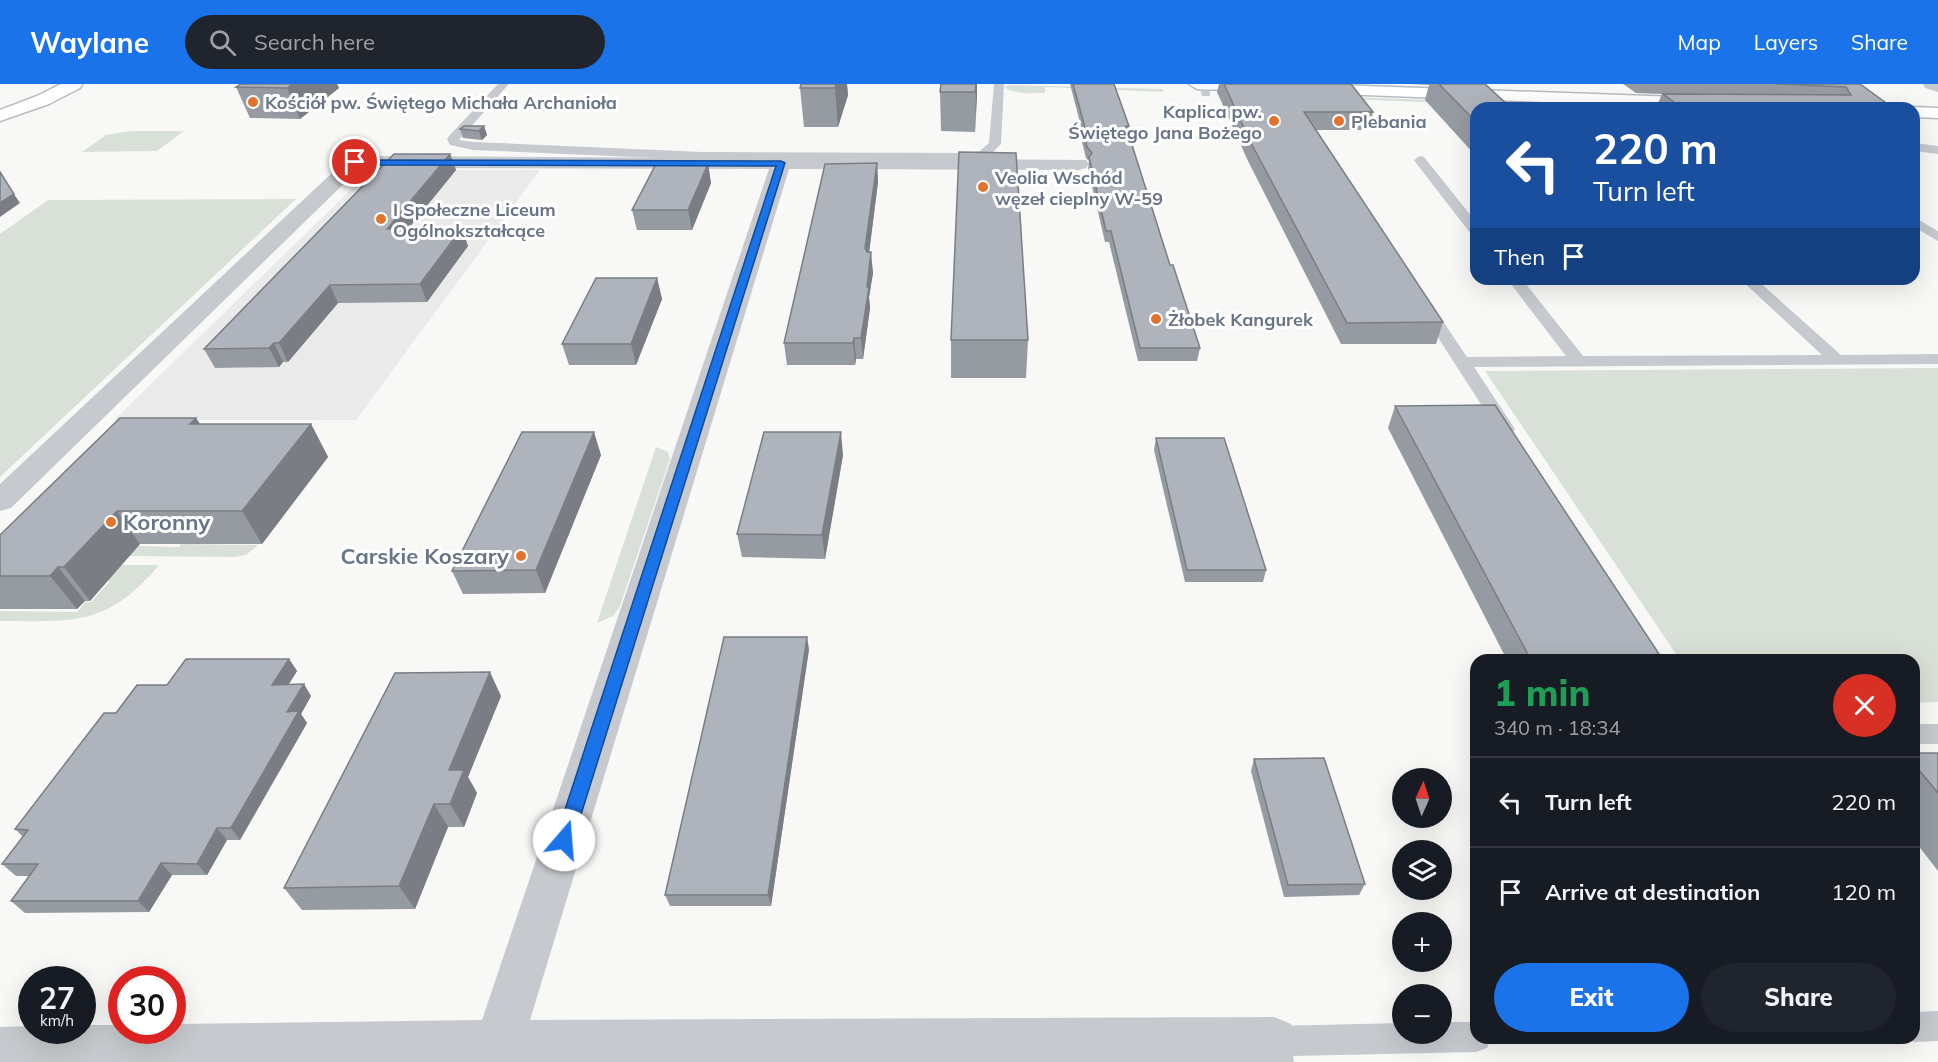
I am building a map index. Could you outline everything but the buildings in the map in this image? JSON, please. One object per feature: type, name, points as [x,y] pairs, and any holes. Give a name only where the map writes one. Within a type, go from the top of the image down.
[{"type":"street","points":[[4,114],[17,100],[40,84]]},
{"type":"street","points":[[4,114],[43,100],[74,84]]},
{"type":"street","points":[[1931,84],[1938,87]]},
{"type":"street","points":[[1202,87],[1292,88],[1669,102]]},
{"type":"street","points":[[1920,112],[1938,113]]},
{"type":"street","points":[[0,501],[355,162],[1079,164]]},
{"type":"street","points":[[498,1044],[781,163]]},
{"type":"street","points":[[0,1051],[498,1044],[1276,1052]]},
{"type":"lane","points":[[504,84],[453,139],[454,142],[473,146],[702,156],[971,158],[984,154],[995,144],[999,84]]},
{"type":"lane","points":[[1920,148],[1938,150]]},
{"type":"lane","points":[[1420,160],[1470,223]]},
{"type":"lane","points":[[1920,225],[1938,237]]},
{"type":"lane","points":[[1519,285],[1578,361]]},
{"type":"lane","points":[[1754,285],[1836,359]]},
{"type":"lane","points":[[1416,293],[1514,441]]},
{"type":"lane","points":[[1462,362],[1938,358]]},
{"type":"lane","points":[[1920,734],[1938,734]]},
{"type":"lane","points":[[1920,1027],[1938,1026]]},
{"type":"lane","points":[[1276,1052],[1470,1037]]},
{"type":"shaded area","points":[[1011,85],[1163,89],[1163,92],[1045,87],[1045,93],[1024,93],[1004,87]]},
{"type":"shaded area","points":[[1218,92],[1486,102],[1470,102],[1470,104],[1216,94]]},
{"type":"shaded area","points":[[131,131],[184,131],[157,151],[82,152],[106,135]]},
{"type":"shaded area","points":[[371,170],[540,170],[356,420],[114,420]]},
{"type":"shaded area","points":[[296,199],[0,477],[0,234],[48,200]]},
{"type":"shaded area","points":[[1938,368],[1938,702],[1920,703],[1920,654],[1676,654],[1485,371]]},
{"type":"shaded area","points":[[656,447],[668,452],[670,459],[620,606],[613,616],[597,623]]},
{"type":"shaded area","points":[[181,544],[258,545],[246,555],[235,557],[128,556],[137,546],[179,547]]},
{"type":"shaded area","points":[[119,565],[159,565],[123,600],[88,616],[69,620],[0,621],[0,611],[77,612],[86,602],[91,602],[110,581],[105,581]]},
{"type":"place","name":"Kościół pw. Świętego Michała Archanioła","points":[[253,102]]},
{"type":"place","name":"Kaplica pw. Świętego Jana Bożego","points":[[1274,121]]},
{"type":"place","name":"Plebania","points":[[1339,121]]},
{"type":"place","name":"Veolia Wschód węzeł cieplny W-59","points":[[983,187]]},
{"type":"place","name":"I Społeczne Liceum Ogólnokształcące","points":[[381,219]]},
{"type":"place","name":"Żłobek Kangurek","points":[[1156,319]]},
{"type":"place","name":"Koronny","points":[[111,522]]},
{"type":"place","name":"Carskie Koszary","points":[[521,556]]},
{"type":"route","points":[[355,162],[781,163],[564,840]]}]
